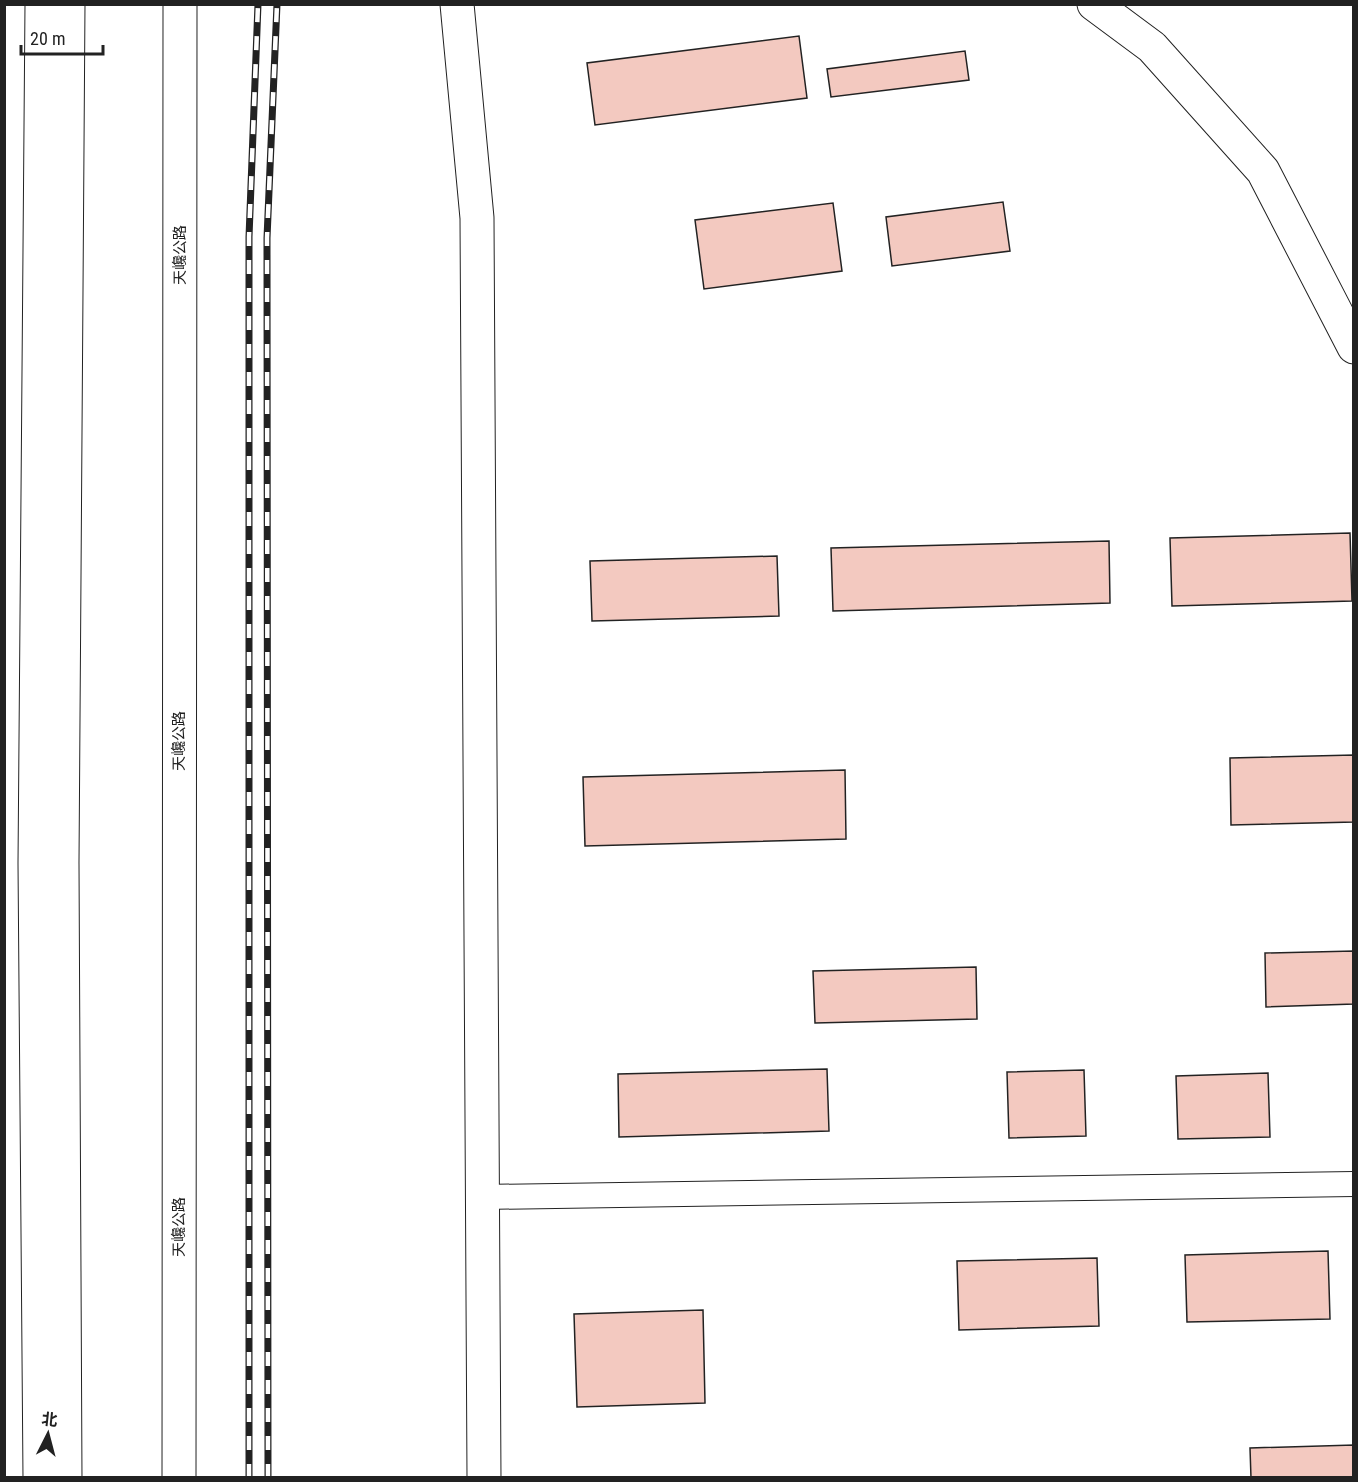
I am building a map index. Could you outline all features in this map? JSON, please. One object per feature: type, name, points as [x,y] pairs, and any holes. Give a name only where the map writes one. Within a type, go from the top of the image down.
[{"type":"main road","points":[[40,1478],[35,851],[42,4]]},
{"type":"main road","points":[[64,1478],[62,863],[68,4]]},
{"type":"main road","name":"天巉公路","points":[[179,1478],[180,4]]},
{"type":"main road","points":[[458,4],[477,218],[484,1478]]},
{"type":"main road","points":[[1094,4],[1152,47],[1263,171],[1353,347]]},
{"type":"street","points":[[483,1197],[1353,1184]]},
{"type":"building","points":[[799,36],[807,98],[595,125],[587,63]]},
{"type":"building","points":[[965,51],[969,80],[831,97],[827,69]]},
{"type":"building","points":[[1003,202],[1010,251],[892,266],[886,217]]},
{"type":"building","points":[[833,203],[842,271],[704,289],[695,220]]},
{"type":"building","points":[[1350,533],[1352,601],[1172,606],[1170,538]]},
{"type":"building","points":[[1109,541],[1110,603],[833,611],[831,548]]},
{"type":"building","points":[[777,556],[779,616],[592,621],[590,561]]},
{"type":"building","points":[[1354,755],[1354,822],[1231,825],[1230,758]]},
{"type":"building","points":[[845,770],[846,839],[585,846],[583,777]]},
{"type":"building","points":[[1354,951],[1354,1004],[1266,1007],[1265,953]]},
{"type":"building","points":[[976,967],[977,1019],[815,1023],[813,971]]},
{"type":"building","points":[[827,1069],[829,1131],[619,1137],[618,1074]]},
{"type":"building","points":[[1084,1070],[1086,1136],[1009,1138],[1007,1072]]},
{"type":"building","points":[[1268,1073],[1270,1137],[1178,1139],[1176,1076]]},
{"type":"building","points":[[1328,1251],[1330,1319],[1187,1322],[1185,1255]]},
{"type":"building","points":[[1097,1258],[1099,1326],[959,1330],[957,1261]]},
{"type":"building","points":[[703,1310],[705,1403],[577,1407],[574,1314]]},
{"type":"building","points":[[1354,1445],[1354,1478],[1251,1478],[1250,1448]]},
{"type":"railway","points":[[249,1478],[249,237],[258,4]]},
{"type":"railway","points":[[268,1478],[267,238],[277,4]]}]
